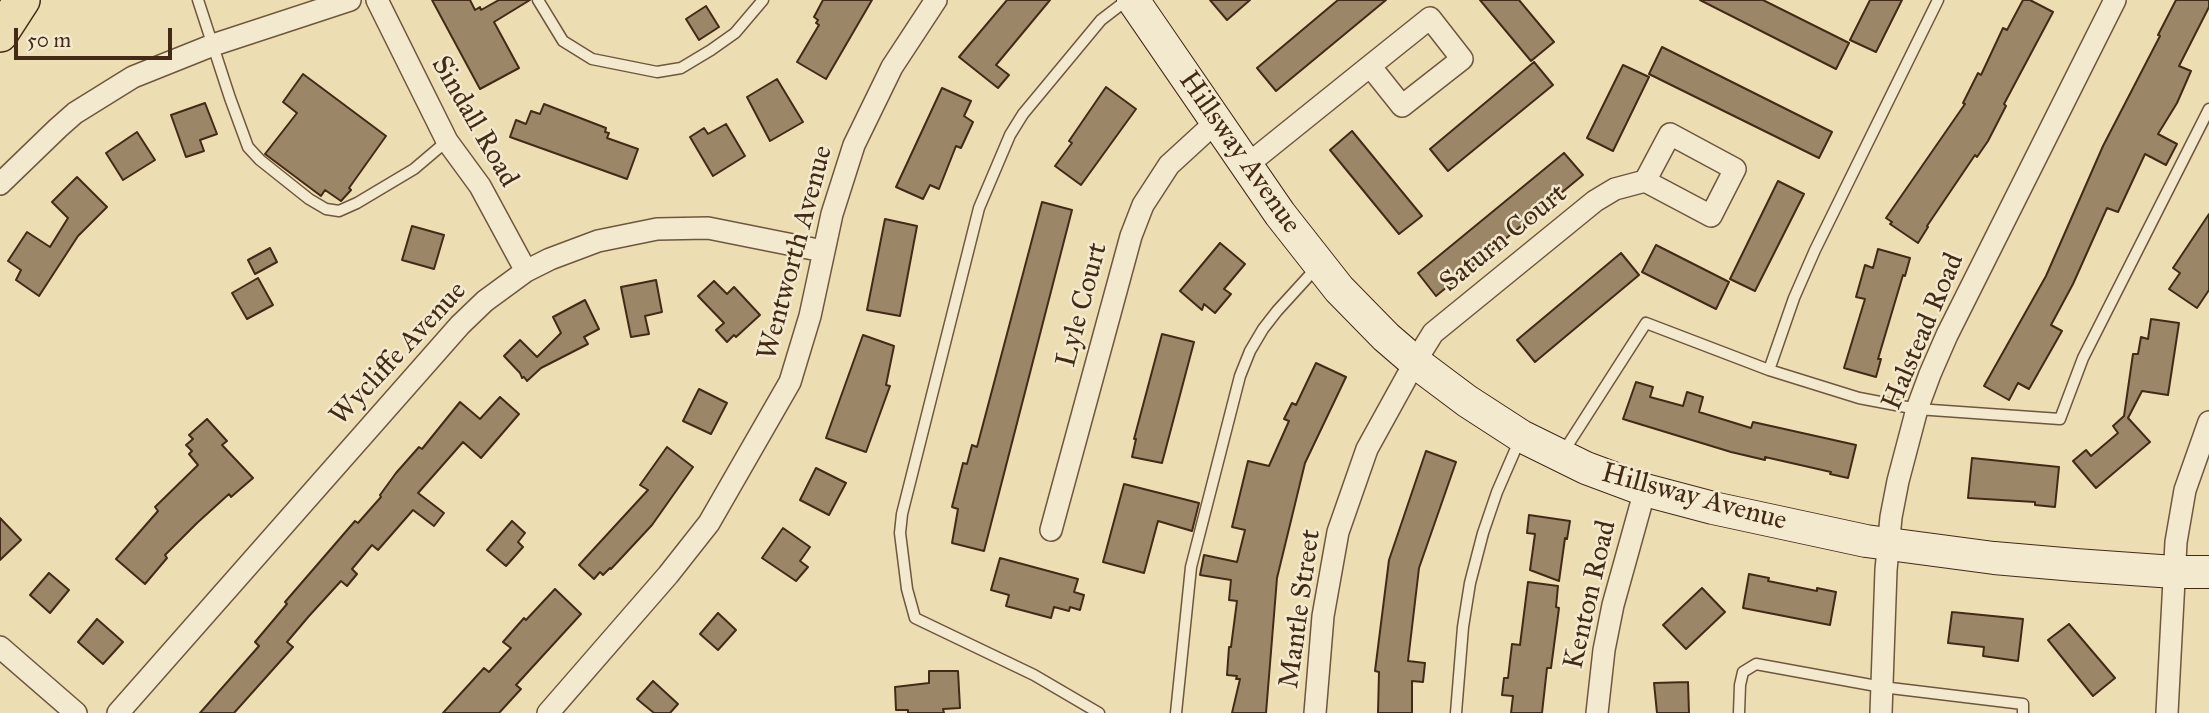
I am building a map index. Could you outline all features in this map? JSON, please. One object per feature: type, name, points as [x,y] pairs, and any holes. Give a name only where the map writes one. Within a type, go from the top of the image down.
[{"type":"main road","points":[[0,34],[22,0]]},
{"type":"street","points":[[0,184],[84,107],[133,77],[213,45],[350,0]]},
{"type":"street","name":"Sindall Road","points":[[377,0],[447,141],[480,186],[526,271]]},
{"type":"street","name":"Wentworth Avenue","points":[[548,713],[668,575],[709,523],[790,382],[810,316],[823,251],[854,145],[892,67],[936,0]]},
{"type":"street","name":"Hillsway Avenue","points":[[1133,0],[1318,265],[1364,315],[1415,362],[1467,401],[1521,436],[1561,456],[1645,489],[1754,517],[1888,545],[1994,558],[2174,572],[2209,572]]},
{"type":"street","name":"Halstead Road","points":[[1881,713],[1888,545],[1898,481],[1917,409],[1947,335],[2115,0]]},
{"type":"street","points":[[1247,164],[1370,66]]},
{"type":"street","name":"Lyle Court","points":[[1051,530],[1131,236],[1143,205],[1170,165],[1217,121]]},
{"type":"street","name":"Saturn Court","points":[[1415,362],[1433,333],[1595,201],[1615,189],[1645,181]]},
{"type":"street","name":"Wycliffe Avenue","points":[[118,713],[460,325],[485,301],[526,271],[598,241],[657,229],[708,228],[823,251]]},
{"type":"street","name":"Mantle Street","points":[[1315,713],[1323,616],[1338,532],[1367,449],[1415,362]]},
{"type":"street","points":[[2167,713],[2176,542],[2185,490],[2209,422]]},
{"type":"street","name":"Kenton Road","points":[[1597,713],[1604,650],[1613,606],[1645,489]]},
{"type":"street","points":[[0,647],[76,713]]},
{"type":"lane","points":[[198,0],[248,146],[260,160],[309,199],[326,209],[338,211],[357,203],[414,169],[447,141]]},
{"type":"lane","points":[[538,0],[563,41],[592,59],[657,72],[681,68],[710,50],[735,33],[763,0]]},
{"type":"lane","points":[[1099,713],[1034,675],[915,618],[903,568],[900,533],[902,514],[979,208],[1010,135],[1023,114],[1101,20],[1126,0]]},
{"type":"lane","points":[[1769,370],[1794,298],[1815,250],[1938,0]]},
{"type":"lane","points":[[1561,456],[1646,323],[1769,370],[1859,398],[1917,409],[2060,419],[2083,358],[2209,108]]},
{"type":"lane","points":[[1176,713],[1191,567],[1240,376],[1263,329],[1318,265]]},
{"type":"lane","points":[[1456,713],[1463,627],[1470,583],[1497,492],[1521,436]]},
{"type":"lane","points":[[1738,713],[1743,672],[1756,663],[1882,687],[2023,704],[2023,713]]},
{"type":"building","points":[[432,0],[470,0],[475,10],[480,7],[481,10],[499,0],[530,0],[494,22],[519,68],[480,89]]},
{"type":"building","points":[[823,0],[872,0],[826,79],[797,62],[819,25],[814,17]]},
{"type":"building","points":[[1007,0],[1050,0],[996,65],[1009,75],[998,88],[959,57]]},
{"type":"building","points":[[1210,0],[1250,0],[1227,20]]},
{"type":"building","points":[[1338,0],[1386,0],[1276,91],[1257,68]]},
{"type":"building","points":[[1480,0],[1519,0],[1554,42],[1531,61]]},
{"type":"building","points":[[1700,0],[1763,0],[1849,43],[1836,69]]},
{"type":"building","points":[[1870,0],[1902,0],[1876,52],[1850,40]]},
{"type":"building","points":[[2023,0],[2030,0],[2053,12],[2004,104],[2006,106],[1988,141],[1977,157],[1975,155],[1918,243],[1890,224],[1892,222],[1886,218],[1965,104],[1963,103],[1978,73],[1981,75],[2003,28],[2007,30]]},
{"type":"building","points":[[2176,0],[2209,0],[2209,7],[2179,66],[2191,71],[2177,103],[2158,134],[2177,144],[2166,165],[2145,154],[2118,212],[2107,208],[2073,284],[2051,325],[2062,331],[2029,389],[2018,383],[2009,400],[1984,386],[2046,276],[2103,146]]},
{"type":"building","points":[[706,6],[719,27],[699,40],[686,19]]},
{"type":"building","points":[[1662,47],[1832,132],[1819,158],[1649,74]]},
{"type":"building","points":[[1534,62],[1553,85],[1448,171],[1430,149]]},
{"type":"building","points":[[1623,65],[1649,77],[1613,151],[1587,138]]},
{"type":"building","points":[[303,74],[386,136],[341,201],[325,190],[321,196],[265,154],[297,113],[283,102]]},
{"type":"building","points":[[777,79],[803,122],[770,141],[747,97]]},
{"type":"building","points":[[1106,87],[1136,109],[1081,185],[1055,166]]},
{"type":"building","points":[[942,88],[971,101],[964,116],[973,122],[961,148],[956,146],[939,189],[930,185],[923,199],[896,187]]},
{"type":"building","points":[[205,103],[217,134],[200,140],[204,151],[186,157],[171,115]]},
{"type":"building","points":[[544,104],[606,128],[605,132],[609,133],[607,138],[638,149],[627,179],[510,137],[516,120],[526,124],[531,111],[540,114]]},
{"type":"building","points":[[726,124],[745,156],[713,176],[690,137],[704,128],[708,134]]},
{"type":"building","points":[[1352,131],[1422,216],[1399,234],[1330,150]]},
{"type":"building","points":[[137,132],[155,160],[123,180],[106,153]]},
{"type":"building","points":[[1564,153],[1583,175],[1436,296],[1418,273]]},
{"type":"building","points":[[77,177],[107,207],[78,236],[39,296],[16,280],[21,270],[8,261],[27,232],[50,247],[68,218],[52,202]]},
{"type":"building","points":[[1778,181],[1804,194],[1755,291],[1730,279]]},
{"type":"building","points":[[1042,202],[1072,210],[984,551],[952,543],[958,509],[952,507],[963,463],[967,464],[972,445],[977,447]]},
{"type":"building","points":[[2209,214],[2209,290],[2197,308],[2169,289],[2180,273],[2173,268]]},
{"type":"building","points":[[885,219],[917,226],[900,316],[867,310]]},
{"type":"building","points":[[412,226],[444,235],[434,269],[402,260]]},
{"type":"building","points":[[1220,243],[1245,264],[1224,289],[1231,294],[1215,313],[1204,304],[1202,310],[1180,291]]},
{"type":"building","points":[[1656,245],[1729,282],[1716,309],[1642,272]]},
{"type":"building","points":[[270,248],[277,262],[255,274],[248,260]]},
{"type":"building","points":[[1878,249],[1910,258],[1878,359],[1881,359],[1876,377],[1844,368],[1865,299],[1856,297],[1865,265],[1873,268]]},
{"type":"building","points":[[1621,253],[1639,275],[1535,362],[1517,340]]},
{"type":"building","points":[[258,278],[273,305],[247,319],[232,293]]},
{"type":"building","points":[[656,280],[662,312],[645,316],[649,334],[631,337],[621,287]]},
{"type":"building","points":[[714,281],[727,294],[734,287],[760,315],[727,342],[716,330],[724,323],[698,296]]},
{"type":"building","points":[[585,300],[599,329],[584,337],[588,344],[541,368],[527,381],[522,378],[504,356],[520,340],[537,357],[561,333],[553,317]]},
{"type":"building","points":[[2151,319],[2179,323],[2168,395],[2142,391],[2128,418],[2150,442],[2096,488],[2073,461],[2086,450],[2091,456],[2118,433],[2113,426],[2124,416],[2133,354],[2138,354],[2141,337],[2148,339]]},
{"type":"building","points":[[1162,334],[1194,342],[1162,463],[1132,457],[1134,439]]},
{"type":"building","points":[[863,335],[894,346],[886,385],[890,386],[866,452],[826,438]]},
{"type":"building","points":[[1316,363],[1346,377],[1305,463],[1277,578],[1266,713],[1232,713],[1240,679],[1227,675],[1237,601],[1229,600],[1231,580],[1200,575],[1204,555],[1237,562],[1245,530],[1232,527],[1248,461],[1269,466],[1289,421],[1284,419],[1292,403],[1296,405]]},
{"type":"building","points":[[1636,382],[1653,387],[1650,397],[1683,406],[1687,392],[1703,397],[1699,412],[1751,428],[1753,422],[1856,445],[1848,478],[1765,457],[1765,460],[1731,452],[1623,419]]},
{"type":"building","points":[[699,389],[727,403],[711,434],[683,421]]},
{"type":"building","points":[[500,397],[519,414],[481,458],[463,442],[418,493],[444,513],[434,526],[413,510],[378,550],[372,545],[352,569],[357,574],[347,586],[341,581],[309,616],[287,642],[293,647],[234,713],[200,713],[259,646],[255,642],[287,604],[285,602],[355,521],[358,523],[381,497],[396,473],[419,447],[422,449],[460,402],[480,419]]},
{"type":"building","points":[[207,419],[227,441],[222,445],[253,478],[231,497],[229,494],[197,523],[165,555],[167,558],[145,584],[116,559],[158,511],[155,507],[198,465],[186,445],[193,439],[189,435]]},
{"type":"building","points":[[667,447],[693,467],[652,525],[611,569],[603,575],[600,572],[594,579],[579,565],[648,490],[640,485]]},
{"type":"building","points":[[1426,451],[1456,462],[1419,568],[1408,661],[1425,663],[1423,682],[1412,681],[1412,713],[1378,713],[1379,672],[1375,671],[1389,560]]},
{"type":"building","points":[[1972,458],[2059,467],[2055,507],[2035,505],[2035,502],[1968,498]]},
{"type":"building","points":[[816,468],[846,483],[829,515],[800,500]]},
{"type":"building","points":[[1124,484],[1199,503],[1192,531],[1158,521],[1144,573],[1103,562]]},
{"type":"building","points":[[1529,515],[1570,521],[1559,581],[1530,570],[1535,534],[1527,533]]},
{"type":"building","points":[[0,518],[21,540],[0,560]]},
{"type":"building","points":[[512,521],[525,533],[518,542],[523,547],[506,566],[487,550]]},
{"type":"building","points":[[783,528],[810,547],[800,561],[808,567],[796,581],[762,558]]},
{"type":"building","points":[[1000,558],[1078,579],[1074,592],[1084,595],[1080,610],[1070,607],[1069,611],[1054,607],[1051,618],[1006,606],[1009,595],[991,590]]},
{"type":"building","points":[[49,573],[69,590],[50,613],[30,595]]},
{"type":"building","points":[[1749,574],[1769,578],[1768,581],[1836,592],[1830,625],[1743,608]]},
{"type":"building","points":[[1528,582],[1558,586],[1556,607],[1559,608],[1551,668],[1547,668],[1542,713],[1511,713],[1513,696],[1502,695],[1504,678],[1508,678],[1512,644],[1520,645]]},
{"type":"building","points":[[1702,588],[1725,612],[1686,649],[1663,625]]},
{"type":"building","points":[[555,589],[581,614],[516,685],[521,689],[499,713],[443,713],[484,668],[489,672],[511,648],[503,642]]},
{"type":"building","points":[[1952,612],[2023,619],[2018,661],[1983,656],[1984,647],[1948,643]]},
{"type":"building","points":[[718,613],[736,630],[718,650],[700,634]]},
{"type":"building","points":[[97,619],[123,642],[103,664],[78,642]]},
{"type":"building","points":[[2069,624],[2115,678],[2093,696],[2048,640]]},
{"type":"building","points":[[929,671],[958,671],[960,708],[943,709],[944,713],[908,713],[908,710],[896,710],[895,687],[929,683]]},
{"type":"building","points":[[653,681],[678,704],[670,713],[654,713],[637,699]]},
{"type":"building","points":[[1688,682],[1689,713],[1657,713],[1654,683]]}]
